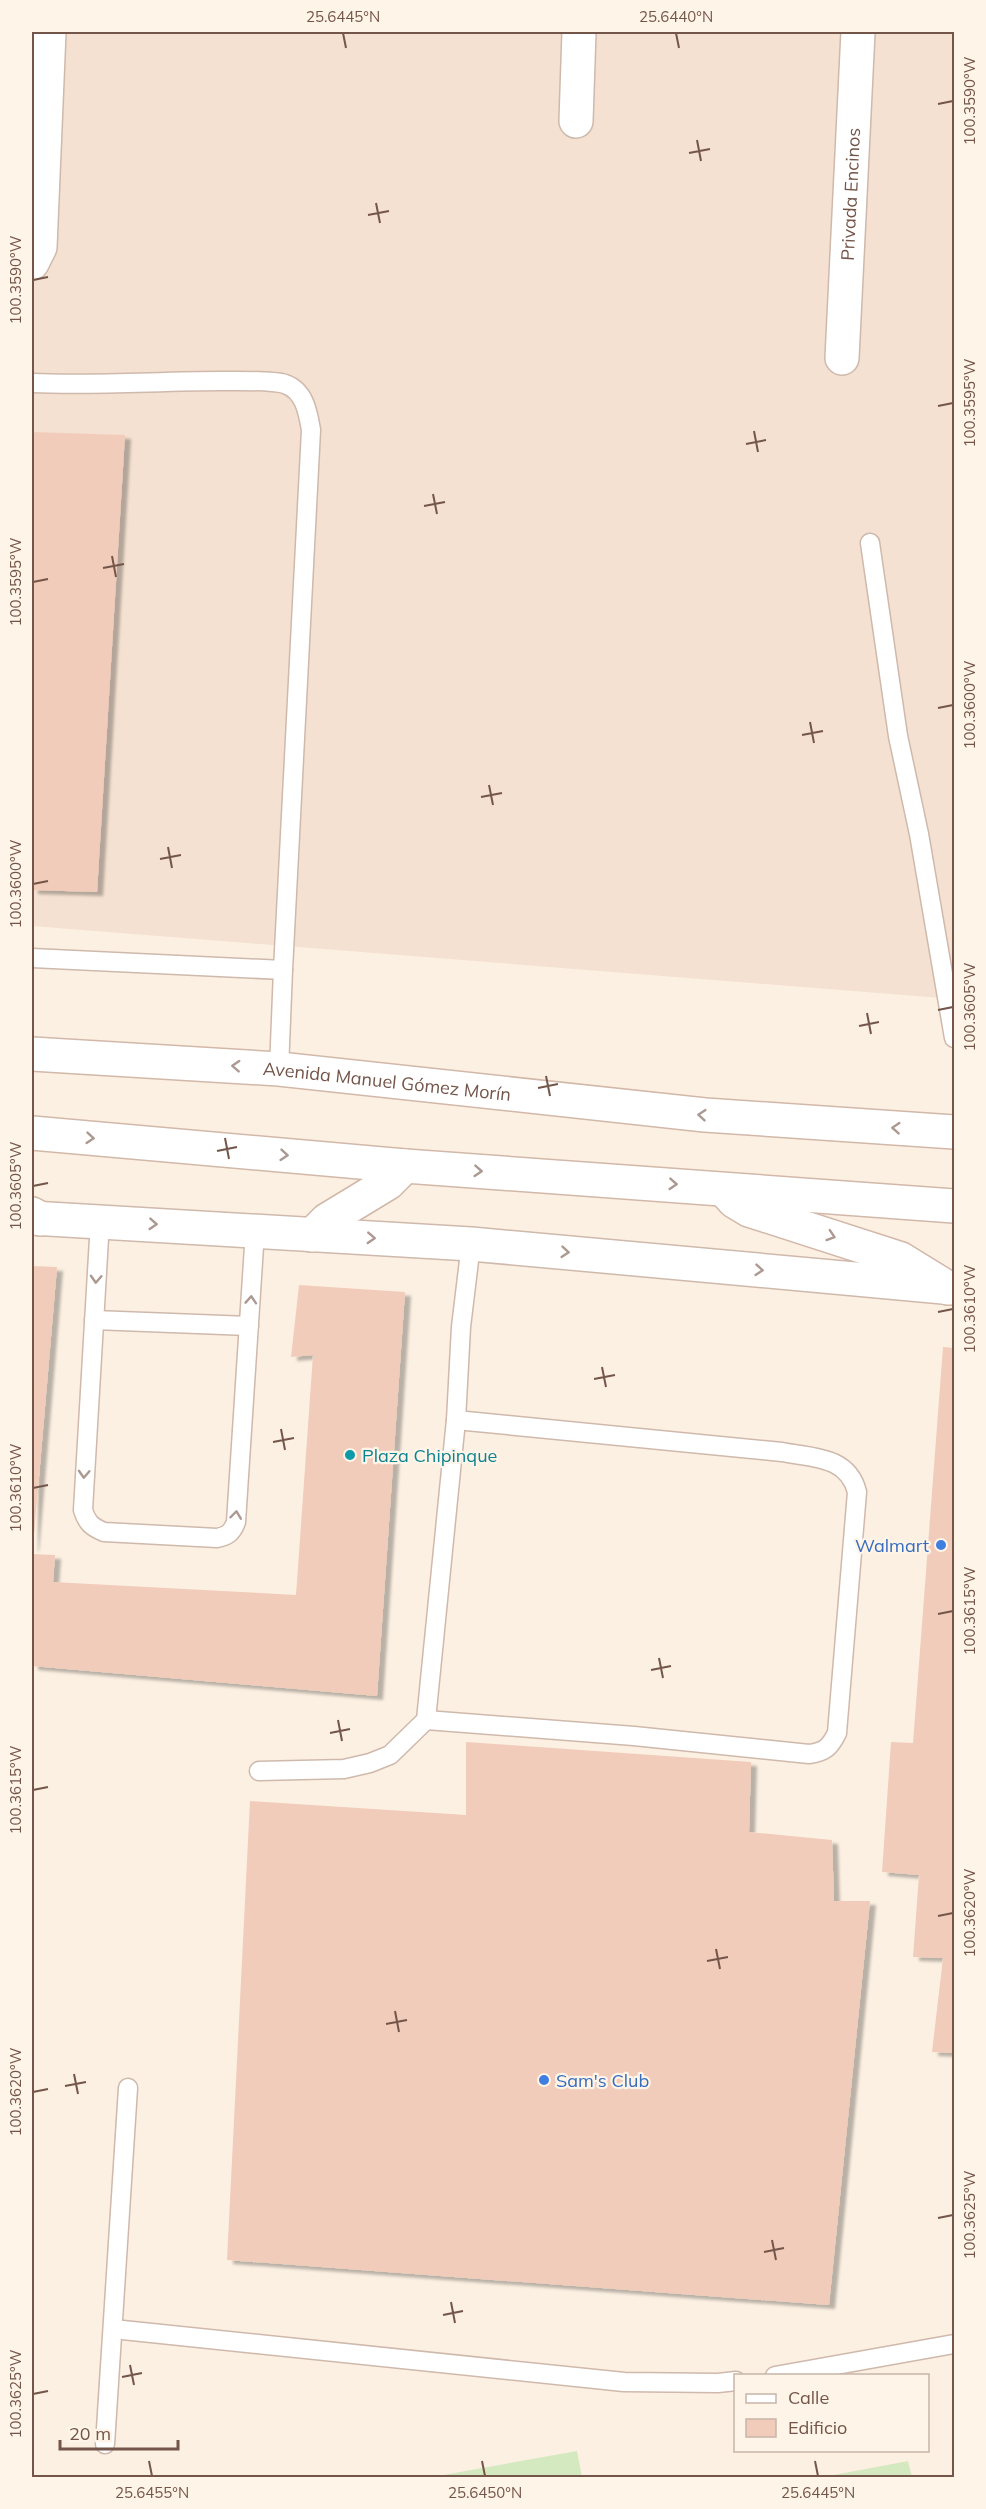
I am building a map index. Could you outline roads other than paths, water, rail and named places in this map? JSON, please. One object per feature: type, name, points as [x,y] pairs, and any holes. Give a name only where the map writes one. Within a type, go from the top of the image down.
[{"type":"main road","points":[[36,255],[49,32]]},
{"type":"main road","points":[[576,121],[579,32]]},
{"type":"main road","name":"Privada Encinos","points":[[842,358],[858,32]]},
{"type":"main road","name":"Avenida Manuel Gómez Morín","points":[[32,1054],[279,1069],[705,1115],[954,1132]]},
{"type":"main road","points":[[32,1132],[405,1166],[954,1206]]},
{"type":"main road","points":[[312,1235],[327,1220],[387,1183],[405,1166]]},
{"type":"main road","points":[[722,1188],[734,1201],[748,1210],[901,1259],[951,1288]]},
{"type":"main road","points":[[34,1217],[471,1244],[951,1288]]},
{"type":"lane","points":[[32,383],[75,385],[242,381],[286,384],[299,393],[307,409],[310,430],[279,1069]]},
{"type":"lane","points":[[870,543],[898,736],[919,834],[954,1038]]},
{"type":"lane","points":[[32,958],[283,970]]},
{"type":"lane","points":[[100,1221],[82,1510],[86,1521],[93,1528],[104,1532],[217,1538],[226,1536],[232,1531],[236,1522],[255,1231]]},
{"type":"lane","points":[[259,1771],[344,1769],[364,1765],[390,1755],[426,1720],[456,1420],[461,1327],[471,1244]]},
{"type":"lane","points":[[94,1320],[249,1326]]},
{"type":"lane","points":[[426,1720],[634,1736],[809,1754],[827,1749],[837,1733],[857,1492],[850,1473],[830,1461],[782,1452],[456,1420]]},
{"type":"lane","points":[[105,2444],[128,2088]]},
{"type":"lane","points":[[112,2329],[624,2382],[734,2381]]},
{"type":"lane","points":[[785,2374],[954,2344]]},
{"type":"place","name":"Plaza Chipinque","points":[[350,1455]]},
{"type":"place","name":"Walmart","points":[[941,1545]]},
{"type":"place","name":"Sam's Club","points":[[544,2080]]}]
